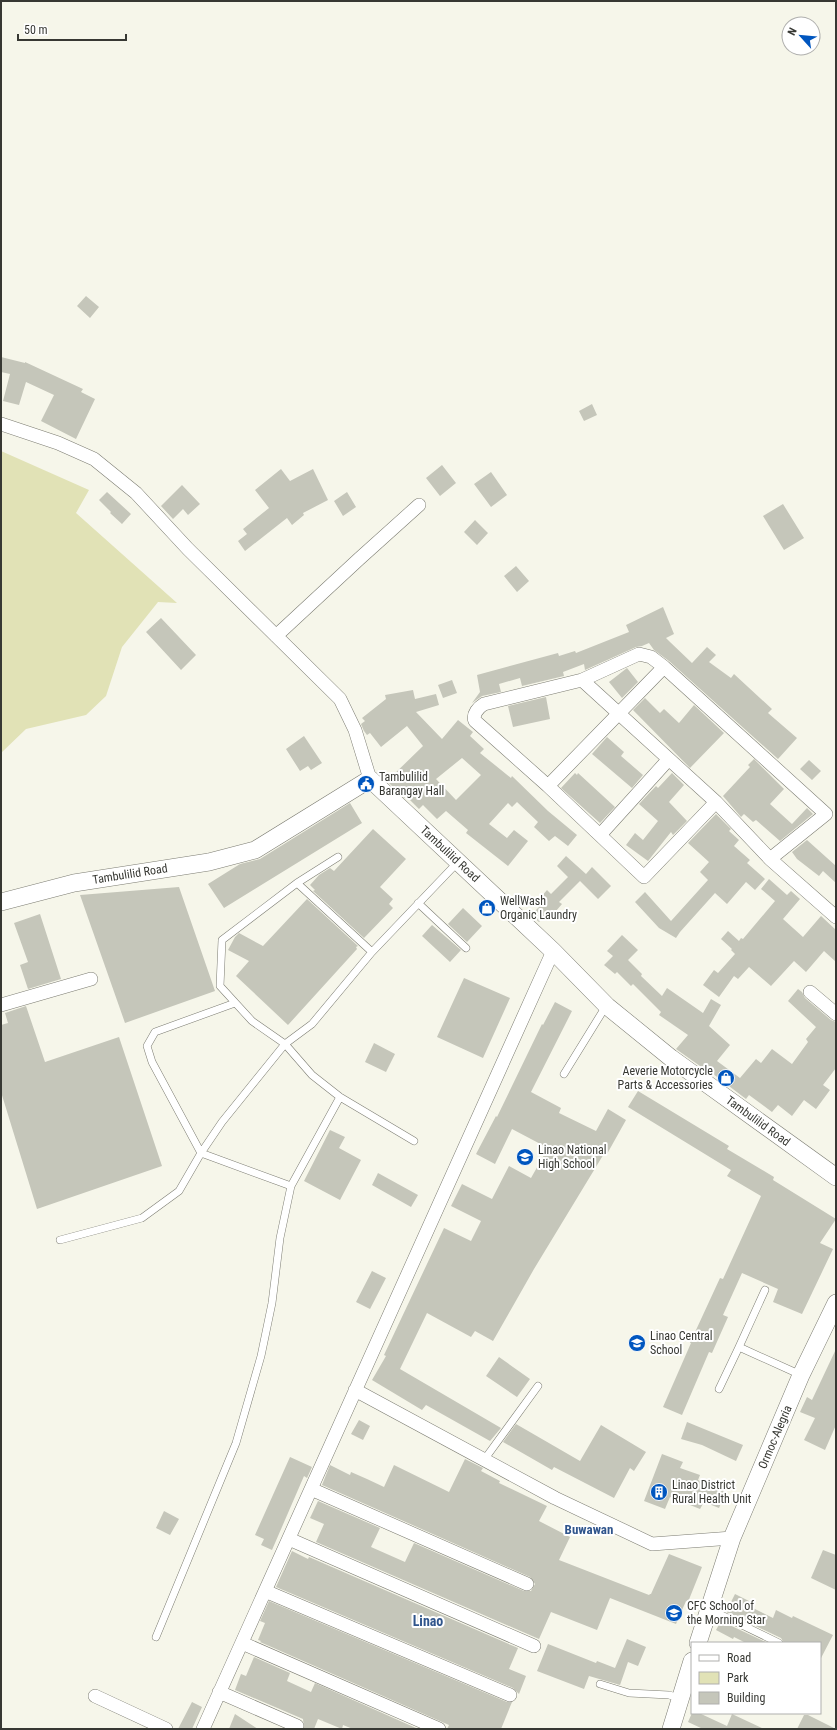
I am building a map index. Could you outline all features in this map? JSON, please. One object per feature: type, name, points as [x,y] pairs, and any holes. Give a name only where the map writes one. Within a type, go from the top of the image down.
[{"type":"street","points":[[1,424],[58,443],[94,459],[136,493],[188,549],[340,699],[355,730],[370,779]]},
{"type":"street","points":[[276,636],[420,505]]},
{"type":"street","points":[[716,802],[644,877],[548,786],[475,720],[475,715],[479,707],[484,704],[582,680],[639,654],[651,658],[664,667],[826,814],[770,859]]},
{"type":"street","points":[[548,786],[664,667]]},
{"type":"street","points":[[582,680],[618,715],[716,802],[770,859],[836,917]]},
{"type":"street","points":[[600,835],[668,760]]},
{"type":"street","name":"Tambulilid Road","points":[[1,902],[74,882],[209,862],[255,850],[370,779],[553,951],[606,1006],[671,1058],[836,1177]]},
{"type":"street","points":[[203,1729],[553,951]]},
{"type":"street","points":[[1,1004],[91,979]]},
{"type":"street","points":[[810,992],[836,1014]]},
{"type":"street","name":"Ormoc-Alegria","points":[[698,1642],[732,1538],[801,1375],[829,1323],[836,1303]]},
{"type":"street","points":[[355,1390],[555,1498],[652,1544],[732,1538]]},
{"type":"street","points":[[311,1489],[527,1584]]},
{"type":"street","points":[[289,1539],[534,1646]]},
{"type":"street","points":[[265,1591],[510,1696]]},
{"type":"street","points":[[242,1643],[439,1729]]},
{"type":"street","points":[[671,1729],[691,1664]]},
{"type":"street","points":[[219,1692],[297,1726]]},
{"type":"street","points":[[95,1696],[166,1729]]},
{"type":"lane","points":[[338,857],[297,883],[222,940],[220,986],[252,1021],[285,1044],[312,1075],[340,1097],[414,1141]]},
{"type":"lane","points":[[60,1240],[142,1218],[179,1191],[201,1153],[222,1122],[285,1044],[312,1024],[372,952],[458,861]]},
{"type":"lane","points":[[297,883],[372,952]]},
{"type":"lane","points":[[418,903],[466,948]]},
{"type":"lane","points":[[235,1003],[155,1032],[147,1046],[152,1062],[201,1153],[291,1186]]},
{"type":"lane","points":[[564,1074],[606,1006]]},
{"type":"lane","points":[[156,1637],[236,1443],[261,1356],[272,1303],[280,1238],[291,1186],[340,1097]]},
{"type":"lane","points":[[719,1389],[765,1290]]},
{"type":"lane","points":[[739,1347],[801,1375]]},
{"type":"lane","points":[[484,1460],[538,1386]]},
{"type":"lane","points":[[709,1609],[777,1642]]},
{"type":"lane","points":[[600,1684],[629,1693],[669,1695],[680,1698]]},
{"type":"green space","points":[[1,451],[89,490],[76,513],[177,603],[158,602],[122,647],[106,696],[86,715],[26,729],[1,753]]},
{"type":"building","points":[[86,296],[99,307],[90,318],[77,306]]},
{"type":"building","points":[[1,357],[25,362],[83,389],[81,392],[95,399],[76,439],[41,421],[54,395],[26,382],[19,405],[3,401],[10,374],[1,372]]},
{"type":"building","points":[[592,404],[597,415],[584,421],[579,411]]},
{"type":"building","points":[[442,465],[456,483],[440,496],[426,478]]},
{"type":"building","points":[[281,469],[290,481],[313,469],[328,500],[303,513],[304,515],[292,525],[287,518],[245,551],[238,541],[247,534],[243,529],[269,508],[255,490]]},
{"type":"building","points":[[491,472],[507,495],[491,507],[474,484]]},
{"type":"building","points":[[182,485],[200,504],[188,515],[183,509],[173,519],[161,506]]},
{"type":"building","points":[[107,492],[131,514],[122,524],[99,500]]},
{"type":"building","points":[[347,492],[356,507],[343,516],[334,501]]},
{"type":"building","points":[[783,504],[804,538],[784,550],[763,516]]},
{"type":"building","points":[[475,520],[488,533],[477,545],[464,532]]},
{"type":"building","points":[[516,566],[529,581],[517,592],[504,576]]},
{"type":"building","points":[[663,607],[674,634],[666,638],[670,642],[692,663],[707,647],[716,655],[709,662],[731,678],[734,674],[772,709],[768,713],[797,738],[778,759],[669,661],[654,650],[649,643],[636,647],[585,670],[584,664],[563,672],[564,676],[522,686],[520,678],[499,684],[501,692],[482,696],[472,703],[480,692],[477,675],[558,653],[559,656],[575,651],[576,653],[629,632],[626,625]]},
{"type":"building","points":[[161,618],[196,655],[181,670],[146,632]]},
{"type":"building","points":[[627,668],[638,682],[622,698],[609,682]]},
{"type":"building","points":[[452,680],[457,693],[443,698],[438,685]]},
{"type":"building","points":[[413,690],[415,699],[436,694],[439,705],[416,712],[442,739],[458,720],[473,732],[470,736],[484,749],[480,753],[511,778],[512,776],[548,811],[577,835],[568,846],[555,836],[549,841],[534,827],[538,822],[517,802],[512,807],[508,803],[489,824],[507,838],[514,830],[528,841],[508,866],[466,833],[468,830],[446,811],[437,819],[423,805],[419,809],[406,796],[404,798],[387,781],[423,746],[407,726],[381,747],[370,733],[367,735],[361,724],[365,721],[362,718],[386,699],[385,695]],"holes":[[[462,758],[481,775],[456,800],[436,779]]]},
{"type":"building","points":[[546,697],[550,719],[513,727],[508,706]]},
{"type":"building","points":[[645,698],[660,713],[664,709],[679,723],[694,705],[724,733],[690,768],[633,710]]},
{"type":"building","points":[[304,736],[322,763],[311,770],[308,766],[300,771],[286,749]]},
{"type":"building","points":[[607,737],[624,752],[621,756],[643,775],[632,788],[592,754]]},
{"type":"building","points":[[754,759],[784,789],[770,804],[792,824],[807,808],[813,814],[780,841],[756,820],[753,822],[744,814],[741,817],[723,796],[750,767],[748,765]]},
{"type":"building","points":[[809,760],[821,771],[812,780],[800,769]]},
{"type":"building","points":[[575,773],[577,775],[578,773],[615,807],[600,823],[561,788]]},
{"type":"building","points":[[672,773],[684,785],[669,802],[687,821],[673,835],[671,832],[648,861],[626,845],[635,833],[643,840],[658,821],[639,804],[656,786],[658,788]]},
{"type":"building","points":[[350,803],[362,823],[224,908],[208,884],[240,864],[260,859]]},
{"type":"building","points":[[716,814],[731,829],[729,831],[739,840],[734,846],[750,860],[747,863],[765,879],[755,890],[746,882],[727,904],[715,893],[676,938],[659,928],[635,902],[645,892],[671,921],[708,880],[700,872],[709,862],[688,843]]},
{"type":"building","points":[[373,829],[406,859],[380,887],[393,899],[389,904],[393,908],[364,938],[313,891],[315,890],[310,885],[319,875],[330,868],[334,871]]},
{"type":"building","points":[[807,840],[836,866],[836,883],[823,871],[819,876],[797,859],[792,852]]},
{"type":"building","points":[[566,856],[586,874],[592,867],[611,886],[598,899],[580,881],[559,902],[562,904],[550,918],[546,915],[539,922],[531,915],[539,907],[535,904],[547,890],[551,894],[568,877],[557,866]]},
{"type":"building","points":[[769,879],[787,895],[791,891],[800,899],[783,919],[803,937],[821,916],[836,930],[836,962],[824,951],[806,972],[794,961],[771,986],[749,967],[738,979],[734,976],[719,997],[703,985],[714,970],[718,973],[735,954],[731,950],[732,949],[721,939],[728,931],[739,941],[741,938],[743,939],[775,901],[761,889]]},
{"type":"building","points":[[179,887],[215,991],[125,1023],[80,895]]},
{"type":"building","points":[[307,899],[358,946],[356,947],[357,949],[288,1025],[236,976],[249,961],[228,950],[239,933],[263,946]]},
{"type":"building","points":[[463,908],[482,926],[467,942],[448,924]]},
{"type":"building","points":[[40,914],[61,979],[28,989],[20,965],[28,962],[14,923]]},
{"type":"building","points":[[432,925],[461,950],[450,962],[422,936]]},
{"type":"building","points":[[622,935],[638,950],[628,960],[642,974],[641,976],[662,996],[667,988],[703,1013],[711,999],[721,1005],[709,1026],[730,1045],[717,1061],[740,1078],[756,1059],[761,1063],[772,1049],[792,1064],[808,1042],[806,1039],[816,1027],[788,1001],[798,989],[802,992],[805,998],[831,1020],[836,1022],[836,1068],[823,1085],[830,1090],[816,1109],[804,1100],[792,1116],[778,1105],[772,1112],[749,1095],[746,1099],[708,1070],[707,1071],[676,1049],[688,1035],[659,1015],[661,1012],[633,984],[631,986],[617,972],[615,974],[604,965],[613,956],[607,951]]},
{"type":"building","points":[[464,978],[510,998],[483,1058],[437,1037]]},
{"type":"building","points":[[555,1002],[572,1011],[531,1092],[561,1108],[559,1113],[596,1131],[608,1109],[626,1120],[607,1154],[605,1152],[534,1269],[493,1341],[475,1331],[471,1337],[427,1313],[400,1369],[501,1428],[490,1441],[426,1405],[422,1410],[372,1380],[386,1356],[384,1355],[444,1228],[471,1241],[481,1221],[451,1206],[462,1184],[492,1199],[509,1166],[531,1178],[548,1148],[512,1129],[495,1164],[476,1154],[496,1116],[497,1117],[542,1024],[543,1025]]},
{"type":"building","points":[[26,1006],[45,1062],[119,1037],[162,1166],[37,1209],[1,1092],[1,1025],[8,1023],[5,1013]]},
{"type":"building","points":[[374,1043],[395,1054],[386,1072],[365,1062]]},
{"type":"building","points":[[638,1091],[729,1146],[727,1149],[774,1177],[773,1180],[836,1219],[820,1243],[833,1249],[802,1314],[773,1302],[778,1289],[742,1273],[723,1315],[728,1317],[712,1353],[709,1352],[682,1415],[663,1407],[720,1278],[723,1279],[761,1196],[727,1176],[731,1170],[628,1107]]},
{"type":"building","points":[[330,1130],[345,1137],[339,1148],[361,1160],[340,1200],[304,1181]]},
{"type":"building","points":[[378,1173],[418,1195],[411,1207],[372,1185]]},
{"type":"building","points":[[372,1271],[386,1278],[370,1309],[356,1302]]},
{"type":"building","points":[[836,1349],[836,1425],[825,1450],[804,1440],[815,1418],[800,1412],[807,1397],[812,1400]]},
{"type":"building","points":[[499,1357],[530,1379],[517,1397],[486,1376]]},
{"type":"building","points":[[359,1420],[370,1426],[363,1440],[351,1434]]},
{"type":"building","points":[[687,1422],[743,1445],[736,1461],[702,1445],[681,1439]]},
{"type":"building","points":[[516,1424],[580,1461],[601,1425],[646,1452],[634,1471],[630,1468],[614,1498],[554,1467],[552,1470],[503,1442]]},
{"type":"building","points":[[662,1454],[683,1462],[680,1468],[700,1475],[698,1480],[726,1491],[719,1508],[704,1502],[700,1509],[670,1497],[665,1509],[644,1501]]},
{"type":"building","points":[[290,1457],[312,1467],[307,1478],[304,1476],[272,1550],[261,1545],[264,1539],[255,1535]]},
{"type":"building","points":[[465,1459],[483,1468],[481,1471],[500,1481],[499,1483],[547,1506],[539,1521],[570,1537],[559,1560],[649,1595],[651,1594],[669,1554],[702,1567],[688,1602],[686,1601],[676,1624],[610,1598],[597,1630],[551,1612],[539,1639],[316,1542],[324,1524],[310,1518],[318,1501],[380,1528],[371,1547],[405,1562],[414,1543],[524,1591],[531,1591],[535,1584],[530,1577],[322,1485],[330,1465],[350,1475],[351,1472],[384,1487],[394,1465],[449,1492]]},
{"type":"building","points":[[164,1511],[179,1519],[170,1535],[156,1528]]},
{"type":"building","points":[[823,1550],[836,1555],[836,1590],[811,1578]]},
{"type":"building","points":[[292,1551],[518,1648],[509,1669],[526,1676],[519,1694],[513,1688],[276,1587]]},
{"type":"building","points":[[735,1594],[753,1603],[751,1607],[773,1618],[776,1610],[792,1618],[793,1616],[833,1635],[821,1658],[821,1642],[783,1642],[781,1638],[726,1612]]},
{"type":"building","points":[[269,1601],[507,1702],[512,1702],[501,1729],[447,1729],[449,1725],[260,1642],[261,1641],[258,1640],[265,1623],[260,1621]]},
{"type":"building","points":[[721,1621],[766,1642],[744,1642],[734,1637],[733,1639],[716,1630]]},
{"type":"building","points":[[627,1639],[646,1647],[638,1666],[628,1662],[620,1685],[589,1676],[584,1689],[537,1671],[548,1644],[596,1663],[597,1661],[615,1668]]},
{"type":"building","points":[[254,1657],[290,1673],[287,1681],[311,1692],[315,1683],[416,1729],[353,1729],[343,1725],[342,1729],[318,1719],[314,1729],[304,1729],[303,1719],[235,1690],[241,1674],[246,1676]]},
{"type":"building","points":[[192,1702],[202,1707],[192,1729],[178,1729]]},
{"type":"building","points":[[235,1714],[258,1729],[229,1729]]},
{"type":"building","points":[[692,1714],[701,1714],[727,1726],[732,1714],[764,1729],[703,1729],[688,1722]]},
{"type":"building","points":[[804,1715],[808,1715],[836,1729],[797,1729]]},
{"type":"place","name":"Tambulilid Barangay Hall","points":[[366,784]]},
{"type":"place","name":"WellWash Organic Laundry","points":[[487,908]]},
{"type":"place","name":"Aeverie Motorcycle Parts & Accessories","points":[[726,1078]]},
{"type":"place","name":"Linao National High School","points":[[525,1157]]},
{"type":"place","name":"Linao Central School","points":[[637,1343]]},
{"type":"place","name":"Linao District Rural Health Unit","points":[[659,1492]]},
{"type":"place","name":"CFC School of the Morning Star","points":[[674,1613]]},
{"type":"district","name":"Buwawan","points":[[589,1529]]},
{"type":"district","name":"Linao","points":[[428,1621]]}]
